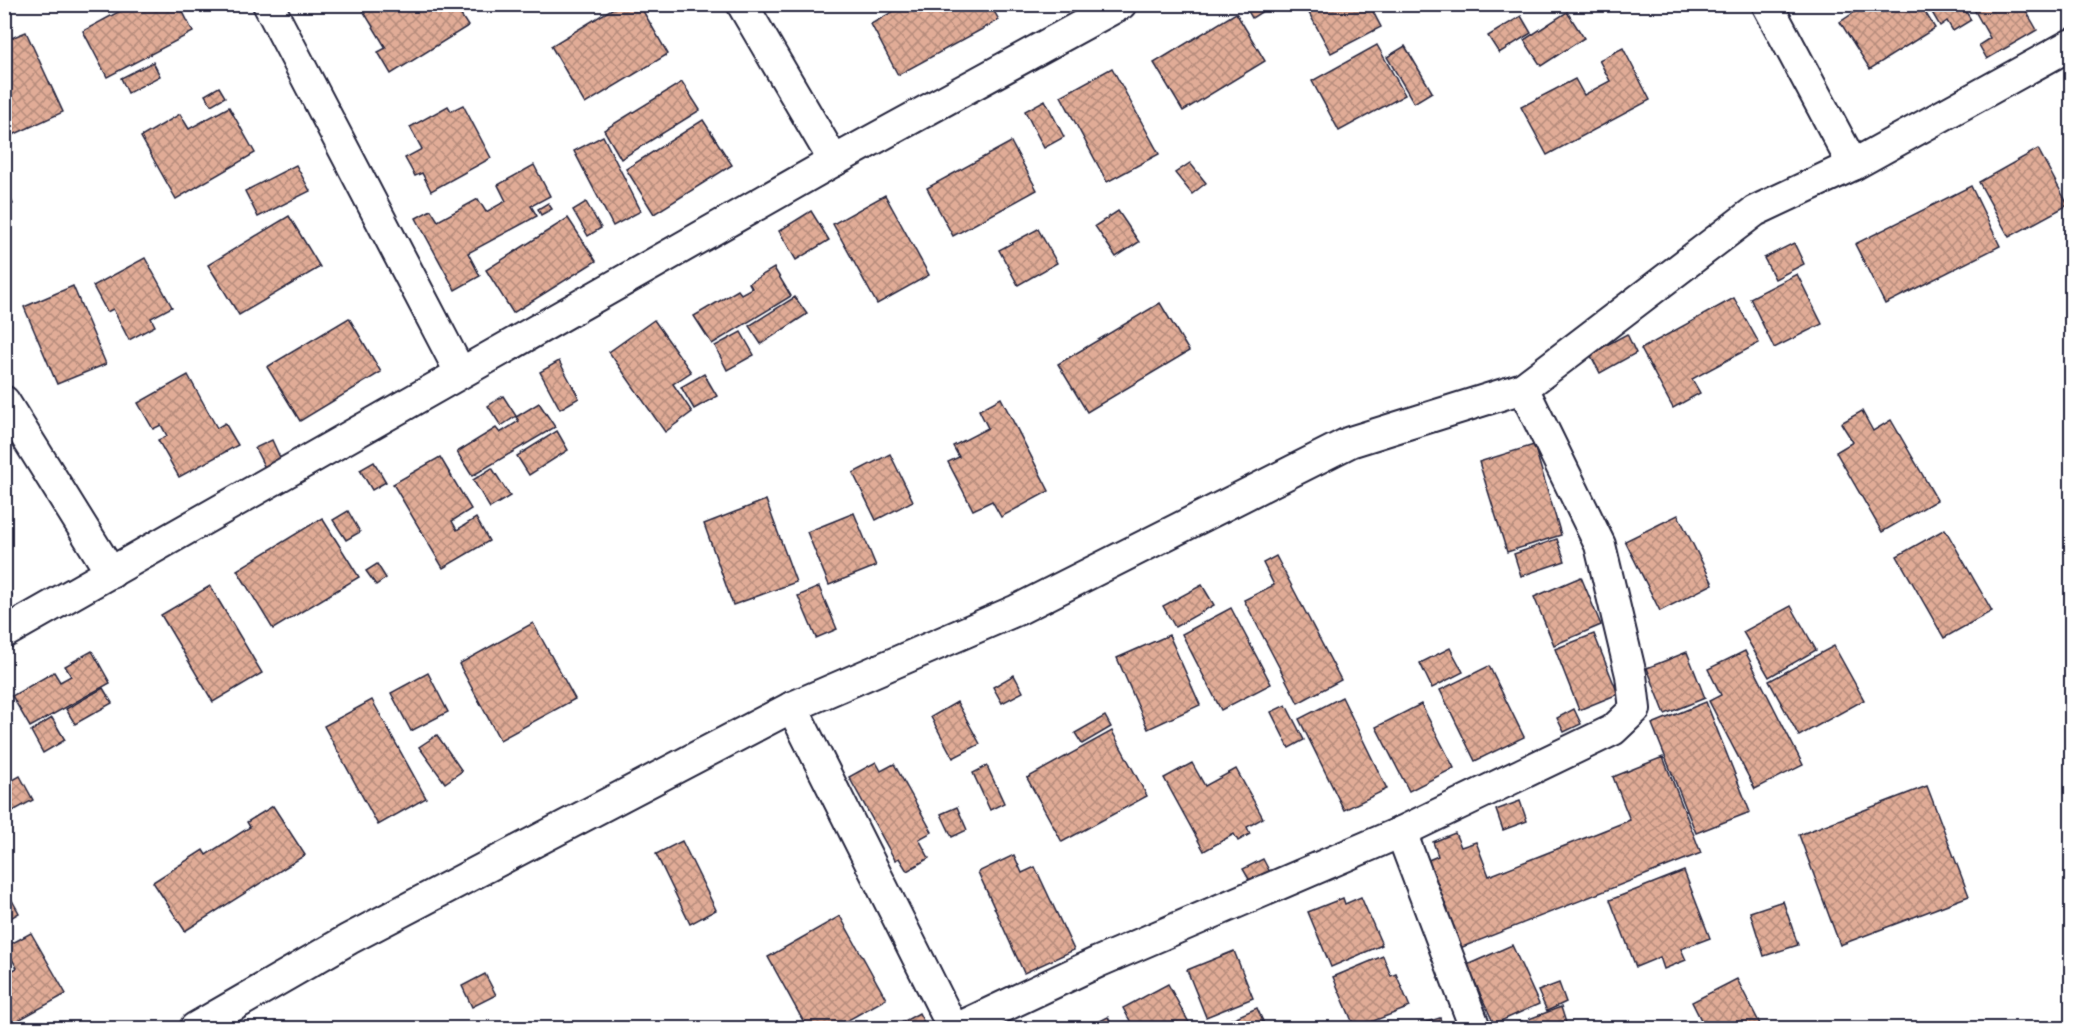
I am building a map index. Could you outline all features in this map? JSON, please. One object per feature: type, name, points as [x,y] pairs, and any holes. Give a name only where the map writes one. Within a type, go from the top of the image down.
[{"type":"street","points":[[268,4],[460,372]]},
{"type":"street","points":[[742,4],[834,161]]},
{"type":"street","points":[[4,633],[834,161],[1121,4]]},
{"type":"street","points":[[1767,4],[1853,165]]},
{"type":"street","points":[[195,1029],[349,939],[792,706],[1017,610],[1350,442],[1523,388],[1755,211],[1853,165],[2072,44]]},
{"type":"street","points":[[958,1029],[1098,962],[1401,832],[1612,730],[1635,709],[1631,675],[1600,544],[1523,388]]},
{"type":"street","points":[[4,401],[111,573]]},
{"type":"street","points":[[792,706],[953,1029]]},
{"type":"street","points":[[1401,832],[1475,1029]]},
{"type":"building","points":[[133,4],[179,4],[193,32],[107,77],[83,31]]},
{"type":"building","points":[[359,4],[454,4],[468,26],[391,74],[378,52],[386,48]]},
{"type":"building","points":[[620,4],[639,4],[668,54],[585,104],[551,46]]},
{"type":"building","points":[[906,4],[990,4],[999,20],[898,75],[871,24]]},
{"type":"building","points":[[1244,4],[1274,4],[1252,18]]},
{"type":"building","points":[[1304,4],[1369,4],[1381,27],[1331,53]]},
{"type":"building","points":[[1867,4],[1882,4],[1886,10],[1895,4],[1920,4],[1935,28],[1870,69],[1840,22]]},
{"type":"building","points":[[1927,4],[1966,4],[1968,8],[1965,10],[1971,20],[1953,31],[1947,21],[1940,26]]},
{"type":"building","points":[[1971,4],[2022,4],[2037,30],[1987,59],[1979,45],[1990,38]]},
{"type":"building","points":[[1567,12],[1584,38],[1541,66],[1524,40]]},
{"type":"building","points":[[1236,13],[1265,61],[1183,111],[1154,63]]},
{"type":"building","points":[[1521,16],[1531,33],[1499,53],[1488,36]]},
{"type":"building","points":[[26,32],[63,112],[4,139],[4,41]]},
{"type":"building","points":[[1377,45],[1405,95],[1339,131],[1312,81]]},
{"type":"building","points":[[1405,46],[1432,92],[1414,103],[1387,57]]},
{"type":"building","points":[[1623,48],[1650,100],[1547,155],[1521,107],[1575,79],[1584,95],[1610,81],[1599,60]]},
{"type":"building","points":[[153,62],[160,76],[128,93],[121,78]]},
{"type":"building","points":[[1112,68],[1159,154],[1107,182],[1061,96]]},
{"type":"building","points":[[682,82],[700,110],[621,159],[604,130]]},
{"type":"building","points":[[219,87],[225,97],[211,105],[205,95]]},
{"type":"building","points":[[1045,100],[1064,137],[1044,148],[1025,111]]},
{"type":"building","points":[[463,105],[491,158],[431,191],[422,173],[415,176],[405,158],[422,149],[410,127],[448,106],[451,111]]},
{"type":"building","points":[[229,107],[255,153],[176,199],[141,137],[180,114],[189,129]]},
{"type":"building","points":[[703,120],[732,165],[654,214],[626,169]]},
{"type":"building","points":[[603,136],[641,211],[613,226],[574,151]]},
{"type":"building","points":[[1011,142],[1037,190],[953,236],[927,188]]},
{"type":"building","points":[[2038,149],[2068,205],[2009,237],[1979,182]]},
{"type":"building","points":[[1190,163],[1206,183],[1192,194],[1175,173]]},
{"type":"building","points":[[296,165],[310,191],[258,217],[245,191]]},
{"type":"building","points":[[534,165],[550,196],[531,206],[537,216],[468,253],[480,276],[455,290],[416,218],[431,210],[438,221],[478,199],[486,212],[506,201],[498,185]]},
{"type":"building","points":[[4,185],[13,204],[4,208]]},
{"type":"building","points":[[1971,186],[2000,246],[1885,304],[1855,244]]},
{"type":"building","points":[[885,195],[929,275],[877,304],[833,224]]},
{"type":"building","points":[[586,202],[601,228],[588,236],[573,210]]},
{"type":"building","points":[[548,203],[552,209],[541,215],[538,209]]},
{"type":"building","points":[[811,211],[829,240],[796,260],[779,231]]},
{"type":"building","points":[[1118,211],[1139,242],[1116,257],[1095,226]]},
{"type":"building","points":[[289,216],[320,267],[239,315],[208,265]]},
{"type":"building","points":[[568,218],[596,261],[513,313],[486,270]]},
{"type":"building","points":[[1038,229],[1057,263],[1018,285],[999,250]]},
{"type":"building","points":[[1794,243],[1804,264],[1775,279],[1764,258]]},
{"type":"building","points":[[145,258],[172,307],[151,318],[155,326],[129,340],[113,309],[107,312],[93,286]]},
{"type":"building","points":[[774,268],[791,296],[712,344],[694,316],[738,290],[741,294],[752,288],[749,283]]},
{"type":"building","points":[[1797,274],[1822,324],[1774,348],[1750,298]]},
{"type":"building","points":[[73,286],[106,364],[57,384],[24,307]]},
{"type":"building","points":[[795,297],[807,314],[761,344],[749,326]]},
{"type":"building","points":[[1734,298],[1759,343],[1692,379],[1700,393],[1673,408],[1641,349]]},
{"type":"building","points":[[1160,303],[1189,351],[1087,412],[1058,364]]},
{"type":"building","points":[[349,318],[381,372],[300,421],[267,367]]},
{"type":"building","points":[[654,320],[691,372],[673,384],[692,412],[665,432],[609,352]]},
{"type":"building","points":[[741,332],[754,355],[727,370],[715,346]]},
{"type":"building","points":[[1627,334],[1636,353],[1600,373],[1590,354]]},
{"type":"building","points":[[559,361],[579,398],[560,409],[540,372]]},
{"type":"building","points":[[704,374],[717,396],[694,409],[681,387]]},
{"type":"building","points":[[188,375],[217,428],[225,423],[238,445],[179,477],[158,440],[167,436],[161,425],[153,429],[138,403]]},
{"type":"building","points":[[503,396],[516,416],[501,426],[488,406]]},
{"type":"building","points":[[1001,398],[1049,491],[1001,517],[992,501],[973,510],[948,462],[959,457],[953,446],[988,428],[979,410]]},
{"type":"building","points":[[539,403],[555,427],[472,476],[457,452],[496,428],[500,433],[519,421],[516,417]]},
{"type":"building","points":[[1862,411],[1873,431],[1891,420],[1937,500],[1882,532],[1836,452],[1853,442],[1841,423]]},
{"type":"building","points":[[557,431],[568,450],[529,475],[517,456]]},
{"type":"building","points":[[272,440],[282,462],[266,470],[255,448]]},
{"type":"building","points":[[1534,445],[1561,535],[1507,552],[1479,462]]},
{"type":"building","points":[[890,454],[913,501],[876,520],[853,473]]},
{"type":"building","points":[[440,457],[471,509],[452,521],[457,530],[476,518],[489,541],[443,568],[393,484]]},
{"type":"building","points":[[374,462],[386,482],[372,490],[360,470]]},
{"type":"building","points":[[492,468],[510,496],[490,508],[473,480]]},
{"type":"building","points":[[766,500],[796,582],[733,605],[704,524]]},
{"type":"building","points":[[348,511],[360,532],[346,540],[333,520]]},
{"type":"building","points":[[854,513],[876,566],[829,585],[807,532]]},
{"type":"building","points":[[1678,515],[1713,584],[1660,611],[1625,541]]},
{"type":"building","points":[[322,518],[359,577],[273,629],[237,570]]},
{"type":"building","points":[[1945,529],[1992,611],[1944,638],[1897,556]]},
{"type":"building","points":[[1557,539],[1565,561],[1521,576],[1514,554]]},
{"type":"building","points":[[1276,556],[1341,680],[1298,703],[1244,600],[1274,585],[1263,563]]},
{"type":"building","points":[[377,564],[386,578],[376,585],[366,571]]},
{"type":"building","points":[[1581,577],[1601,625],[1554,645],[1534,597]]},
{"type":"building","points":[[4,582],[12,595],[4,599]]},
{"type":"building","points":[[1202,585],[1214,605],[1175,627],[1163,606]]},
{"type":"building","points":[[210,586],[262,673],[213,702],[161,615]]},
{"type":"building","points":[[819,587],[837,629],[816,638],[798,596]]},
{"type":"building","points":[[1791,606],[1816,650],[1769,677],[1743,632]]},
{"type":"building","points":[[1231,608],[1271,684],[1221,710],[1182,634]]},
{"type":"building","points":[[533,623],[575,699],[500,740],[459,664]]},
{"type":"building","points":[[1594,634],[1618,694],[1579,710],[1555,649]]},
{"type":"building","points":[[1169,635],[1200,705],[1148,729],[1117,658]]},
{"type":"building","points":[[1834,646],[1864,700],[1799,736],[1769,681]]},
{"type":"building","points":[[1450,648],[1463,672],[1432,688],[1420,663]]},
{"type":"building","points":[[92,651],[110,683],[30,727],[12,696],[54,672],[60,682],[71,676],[65,666]]},
{"type":"building","points":[[1745,651],[1803,765],[1755,789],[1709,701],[1721,695],[1708,669]]},
{"type":"building","points":[[1687,652],[1705,698],[1665,714],[1647,668]]},
{"type":"building","points":[[1489,666],[1524,737],[1475,761],[1440,690]]},
{"type":"building","points":[[428,673],[448,712],[411,731],[391,693]]},
{"type":"building","points":[[1014,675],[1023,692],[1002,703],[993,687]]},
{"type":"building","points":[[103,688],[112,703],[75,724],[66,709]]},
{"type":"building","points":[[1342,697],[1387,789],[1344,810],[1299,719]]},
{"type":"building","points":[[372,700],[426,798],[378,825],[324,726]]},
{"type":"building","points":[[957,702],[980,744],[953,758],[931,717]]},
{"type":"building","points":[[1706,702],[1750,812],[1696,833],[1652,724]]},
{"type":"building","points":[[1421,704],[1454,768],[1409,791],[1376,727]]},
{"type":"building","points":[[1286,705],[1304,740],[1289,748],[1271,712]]},
{"type":"building","points":[[1574,709],[1581,724],[1564,732],[1557,718]]},
{"type":"building","points":[[1105,716],[1111,727],[1082,744],[1075,733]]},
{"type":"building","points":[[52,718],[65,740],[43,753],[31,731]]},
{"type":"building","points":[[1112,731],[1147,796],[1062,842],[1027,778]]},
{"type":"building","points":[[437,735],[462,771],[445,783],[419,747]]},
{"type":"building","points":[[1663,757],[1701,853],[1460,948],[1426,861],[1438,856],[1433,842],[1455,833],[1461,847],[1476,842],[1489,876],[1630,820],[1613,777]]},
{"type":"building","points":[[876,762],[881,771],[894,764],[932,832],[919,839],[929,858],[907,871],[899,858],[895,860],[849,777]]},
{"type":"building","points":[[1192,763],[1205,786],[1236,769],[1263,818],[1247,827],[1250,834],[1238,841],[1234,834],[1204,851],[1164,778]]},
{"type":"building","points":[[987,766],[1004,803],[990,810],[973,773]]},
{"type":"building","points":[[20,776],[33,800],[4,816],[4,785]]},
{"type":"building","points":[[1927,786],[1969,896],[1840,945],[1799,835]]},
{"type":"building","points":[[1520,801],[1527,821],[1503,830],[1496,810]]},
{"type":"building","points":[[273,806],[305,855],[185,931],[153,882],[203,850],[206,855],[250,827],[247,822]]},
{"type":"building","points":[[957,807],[967,830],[952,837],[941,814]]},
{"type":"building","points":[[682,841],[716,910],[690,924],[656,854]]},
{"type":"building","points":[[1014,855],[1022,873],[1035,867],[1074,950],[1024,973],[978,872]]},
{"type":"building","points":[[1263,859],[1273,878],[1254,888],[1243,869]]},
{"type":"building","points":[[1684,871],[1710,938],[1681,949],[1686,960],[1664,969],[1660,957],[1636,967],[1610,900]]},
{"type":"building","points":[[8,893],[19,913],[4,922],[4,895]]},
{"type":"building","points":[[1361,897],[1382,945],[1331,967],[1308,912],[1343,898],[1345,904]]},
{"type":"building","points":[[1783,901],[1798,945],[1764,956],[1750,912]]},
{"type":"building","points":[[840,916],[886,999],[834,1028],[807,1028],[768,957]]},
{"type":"building","points":[[31,933],[66,994],[4,1028],[4,975],[17,968],[5,947]]},
{"type":"building","points":[[1512,945],[1539,1004],[1494,1024],[1467,965]]},
{"type":"building","points":[[1234,951],[1253,998],[1206,1017],[1187,970]]},
{"type":"building","points":[[1383,956],[1391,976],[1396,974],[1410,1007],[1355,1028],[1333,977]]},
{"type":"building","points":[[485,974],[496,995],[472,1007],[462,986]]},
{"type":"building","points":[[1737,979],[1762,1028],[1705,1028],[1692,1002]]},
{"type":"building","points":[[1559,983],[1566,1002],[1547,1011],[1538,991]]},
{"type":"building","points":[[1168,984],[1192,1028],[1134,1028],[1123,1008]]},
{"type":"building","points":[[1561,1007],[1567,1026],[1532,1028],[1529,1019]]},
{"type":"building","points":[[1257,1008],[1266,1028],[1211,1028]]},
{"type":"building","points":[[919,1013],[927,1028],[892,1028]]},
{"type":"building","points":[[1108,1017],[1113,1028],[1086,1028]]},
{"type":"building","points":[[1440,1018],[1443,1028],[1407,1028]]},
{"type":"building","points":[[1522,1021],[1525,1028],[1503,1028]]}]
